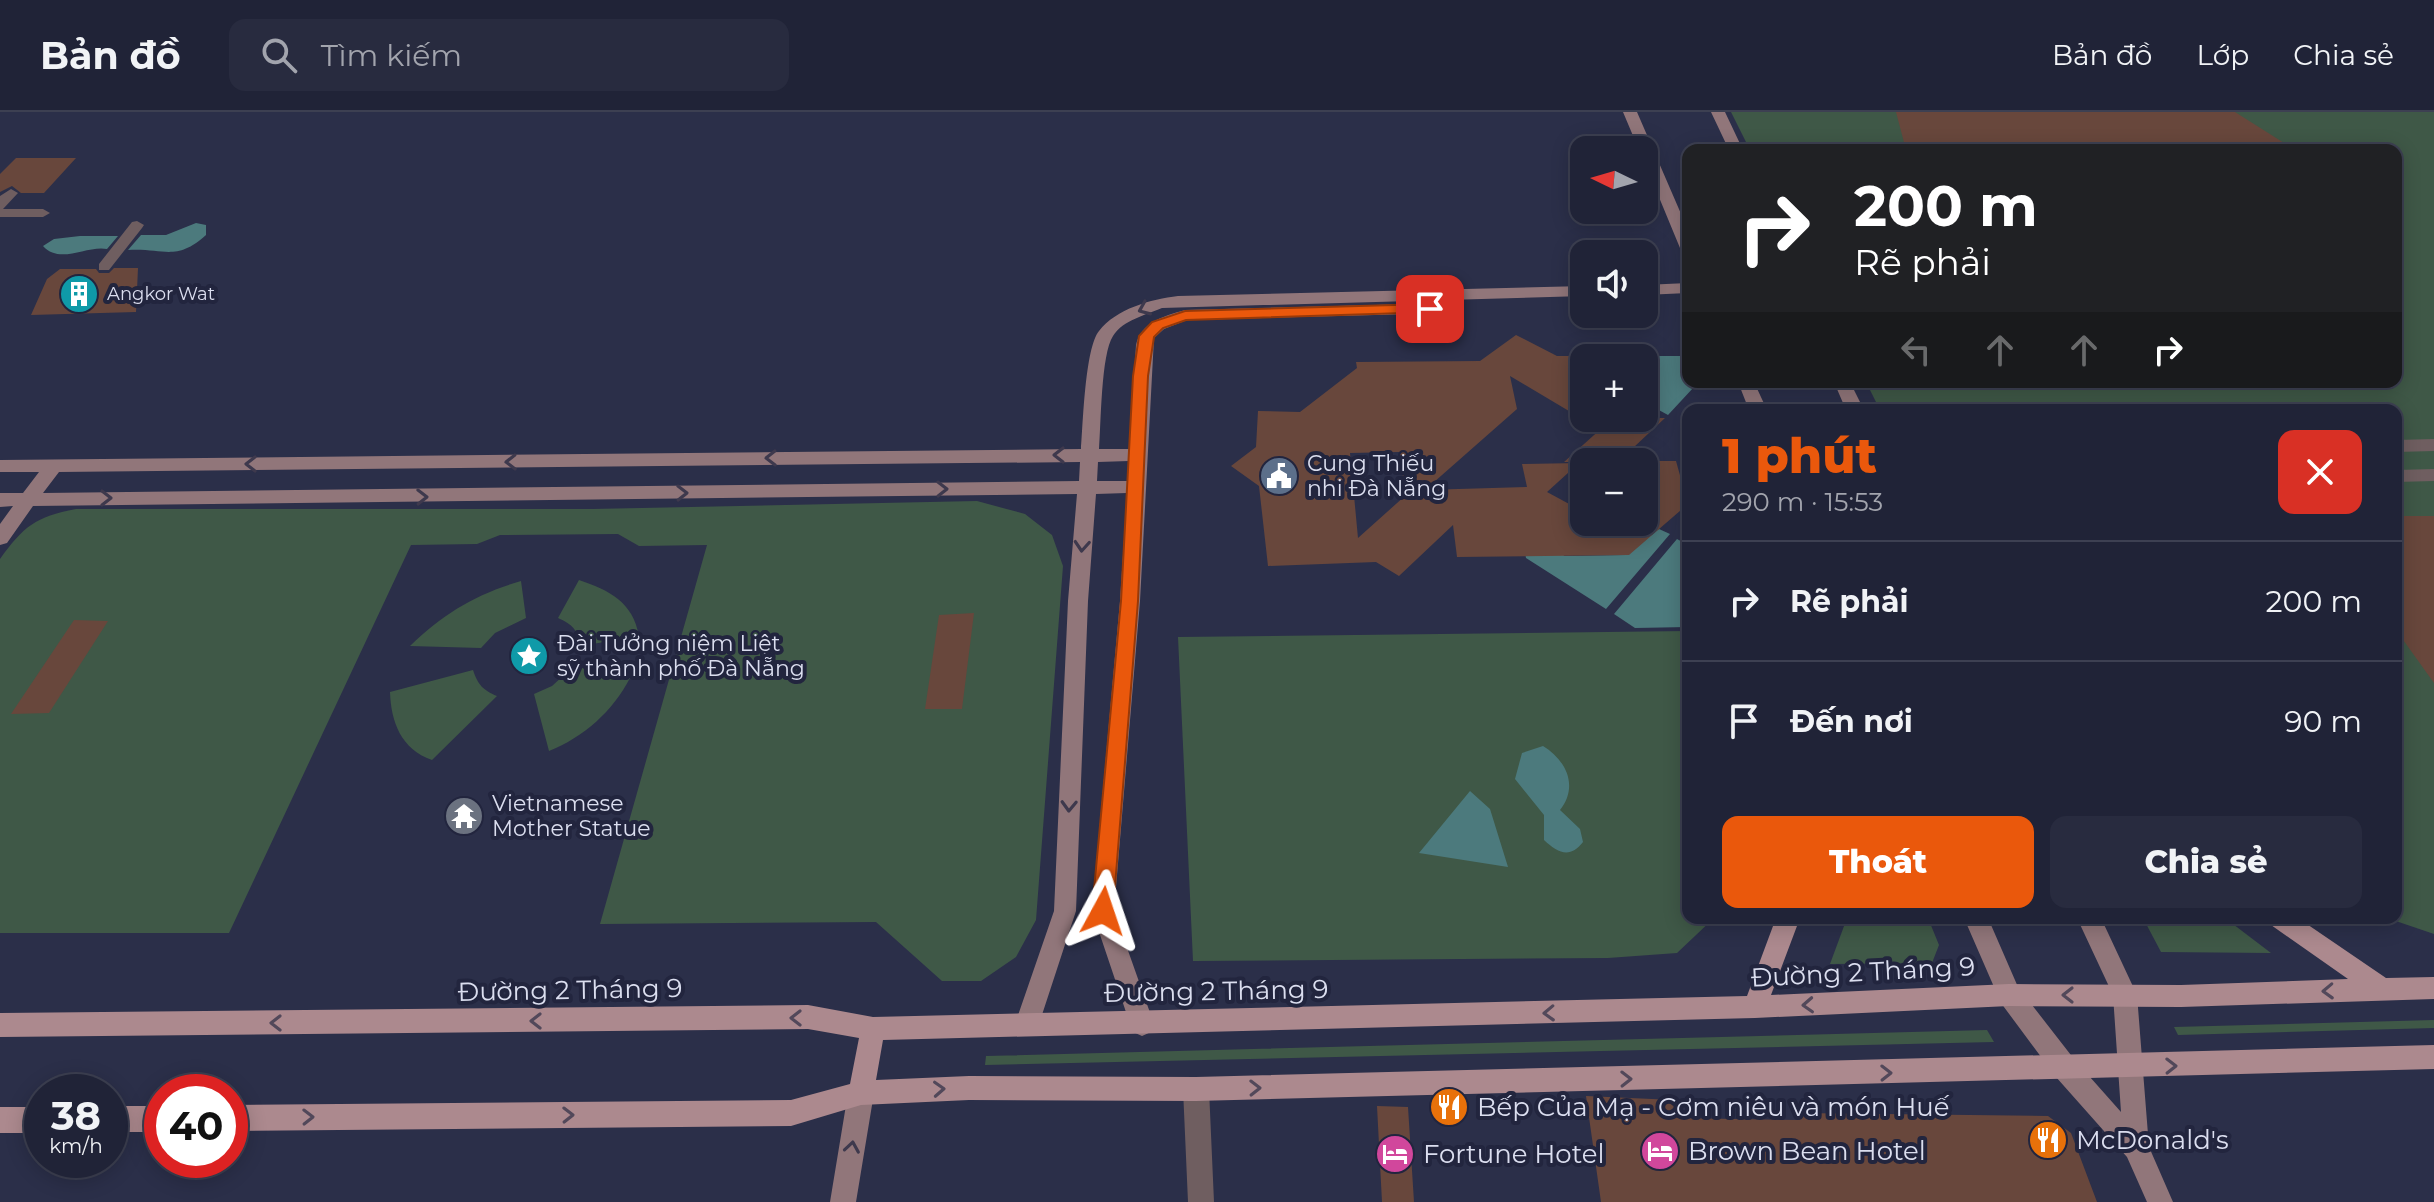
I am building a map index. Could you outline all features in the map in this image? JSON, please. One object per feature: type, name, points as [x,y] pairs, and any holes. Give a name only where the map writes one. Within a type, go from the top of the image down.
[{"type":"main road","points":[[1755,1007],[1786,924]]},
{"type":"main road","points":[[2288,924],[2382,989]]},
{"type":"main road","name":"Đường 2 Tháng 9","points":[[0,1025],[808,1017],[873,1029],[1755,1007],[2009,995],[2434,988]]},
{"type":"main road","points":[[861,1093],[873,1029]]},
{"type":"main road","points":[[248,1118],[791,1113],[861,1093],[969,1088],[1196,1089],[2434,1057]]},
{"type":"main road","points":[[0,1120],[24,1120]]},
{"type":"street","points":[[1630,112],[1682,234]]},
{"type":"street","points":[[1718,112],[1733,144]]},
{"type":"street","points":[[0,205],[11,193]]},
{"type":"street","points":[[0,213],[43,213]]},
{"type":"street","points":[[108,261],[137,225]]},
{"type":"street","points":[[1658,289],[1682,288]]},
{"type":"street","points":[[1027,1024],[1065,911],[1078,601],[1096,375],[1104,335],[1120,320],[1159,303],[1570,291]]},
{"type":"street","points":[[1658,303],[1682,302]]},
{"type":"street","points":[[1142,1024],[1103,911],[1130,601],[1141,376],[1146,336],[1158,325],[1185,315],[1570,305]]},
{"type":"street","points":[[2402,446],[2434,445]]},
{"type":"street","points":[[2,469],[54,465],[1137,455]]},
{"type":"street","points":[[798,492],[806,458]]},
{"type":"street","points":[[375,498],[393,463]]},
{"type":"street","points":[[0,538],[54,465]]},
{"type":"street","points":[[2402,476],[2434,475]]},
{"type":"street","points":[[0,500],[1135,487]]},
{"type":"street","points":[[1979,924],[2009,995],[2065,1068],[2136,1148],[2160,1202]]},
{"type":"street","points":[[2092,924],[2125,995],[2136,1148]]},
{"type":"street","points":[[1196,1089],[1201,1202]]},
{"type":"street","points":[[843,1202],[861,1093]]},
{"type":"shaded area","points":[[1731,112],[2434,112],[2434,934],[2402,923],[2402,404],[1877,404],[1869,388],[2402,388],[2402,144],[1747,144]]},
{"type":"shaded area","points":[[196,223],[206,225],[206,235],[186,248],[170,252],[128,250],[141,235],[166,235]]},
{"type":"shaded area","points":[[118,236],[107,249],[57,254],[43,246],[54,239]]},
{"type":"shaded area","points":[[1658,356],[1682,356],[1682,388],[1693,388],[1668,415],[1658,410]]},
{"type":"shaded area","points":[[977,501],[1025,514],[1052,535],[1063,566],[1036,920],[1016,957],[981,981],[942,981],[876,922],[600,924],[707,545],[639,546],[618,534],[500,535],[477,544],[411,545],[229,933],[0,933],[0,559],[16,538],[40,520],[76,509],[592,509]]},
{"type":"shaded area","points":[[1519,524],[1555,535],[1564,556],[1625,555],[1650,536],[1658,536],[1659,529],[1670,534],[1606,609],[1526,558]]},
{"type":"shaded area","points":[[1677,539],[1682,542],[1682,627],[1635,628],[1614,614]]},
{"type":"shaded area","points":[[579,580],[618,599],[631,614],[639,636],[581,646],[574,628],[558,618]]},
{"type":"shaded area","points":[[521,581],[526,618],[495,633],[481,648],[410,646],[461,606]]},
{"type":"shaded area","points":[[1682,631],[1682,924],[1708,924],[1677,953],[1608,958],[1193,961],[1178,637]]},
{"type":"shaded area","points":[[574,666],[630,678],[596,722],[549,751],[534,694],[552,686]]},
{"type":"shaded area","points":[[473,670],[482,686],[497,696],[432,760],[412,749],[396,724],[390,692]]},
{"type":"shaded area","points":[[1543,746],[1558,759],[1567,774],[1569,792],[1560,810],[1580,829],[1583,842],[1573,851],[1559,851],[1544,840],[1544,815],[1515,779],[1522,753]]},
{"type":"shaded area","points":[[1470,791],[1490,809],[1508,867],[1419,853]]},
{"type":"shaded area","points":[[1845,924],[1930,924],[1939,945],[1932,963],[1830,964]]},
{"type":"shaded area","points":[[2146,924],[2233,924],[2271,953],[2161,952]]},
{"type":"shaded area","points":[[2434,1020],[2434,1028],[2178,1035],[2174,1027]]},
{"type":"shaded area","points":[[1987,1030],[1994,1042],[985,1065],[986,1056]]},
{"type":"building","points":[[1896,112],[2235,112],[2286,144],[1904,144]]},
{"type":"building","points":[[16,158],[76,158],[44,193],[21,193],[12,186],[0,192],[0,174]]},
{"type":"building","name":"Angkor Wat","points":[[114,268],[138,268],[136,312],[31,315],[47,279],[60,269],[96,269],[99,273],[109,273]]},
{"type":"building","name":"Cung Thiếu nhi Đà Nẵng","points":[[1516,335],[1557,356],[1570,356],[1570,412],[1510,376],[1517,409],[1425,490],[1527,487],[1522,464],[1570,463],[1570,471],[1547,492],[1570,504],[1570,536],[1651,536],[1629,555],[1457,557],[1453,525],[1399,576],[1376,562],[1268,566],[1259,486],[1231,466],[1256,447],[1258,411],[1300,412],[1357,368],[1356,362],[1480,361]],"holes":[[[1399,452],[1406,495],[1358,538],[1350,453]]]},
{"type":"building","points":[[1597,432],[1650,432],[1633,448],[1580,448]]},
{"type":"building","name":"Cung Thiếu nhi Đà Nẵng","points":[[1658,461],[1676,461],[1682,482],[1682,509],[1658,530]]},
{"type":"building","points":[[2402,516],[2434,516],[2434,683],[2402,638]]},
{"type":"building","points":[[974,613],[962,709],[925,709],[939,615]]},
{"type":"building","points":[[74,620],[108,621],[49,713],[11,714]]},
{"type":"building","points":[[1586,1096],[1674,1100],[1677,1118],[1799,1120],[1797,1113],[2048,1116],[2071,1133],[2097,1202],[1601,1202]]},
{"type":"building","name":"Fortune Hotel","points":[[1377,1106],[1408,1107],[1414,1202],[1382,1202]]},
{"type":"place","name":"Angkor Wat","points":[[79,294]]},
{"type":"place","name":"Cung Thiếu nhi Đà Nẵng","points":[[1279,476]]},
{"type":"place","name":"Đài Tưởng niệm Liệt sỹ thành phố Đà Nẵng","points":[[529,656]]},
{"type":"place","name":"Vietnamese Mother Statue","points":[[464,816]]},
{"type":"place","name":"Bếp Của Mạ - Cơm niêu và món Huế","points":[[1449,1107]]},
{"type":"place","name":"McDonald's","points":[[2048,1140]]},
{"type":"place","name":"Brown Bean Hotel","points":[[1660,1151]]},
{"type":"place","name":"Fortune Hotel","points":[[1395,1154]]},
{"type":"route","points":[[1103,911],[1130,601],[1141,376],[1146,336],[1158,325],[1185,315],[1430,309]]}]
